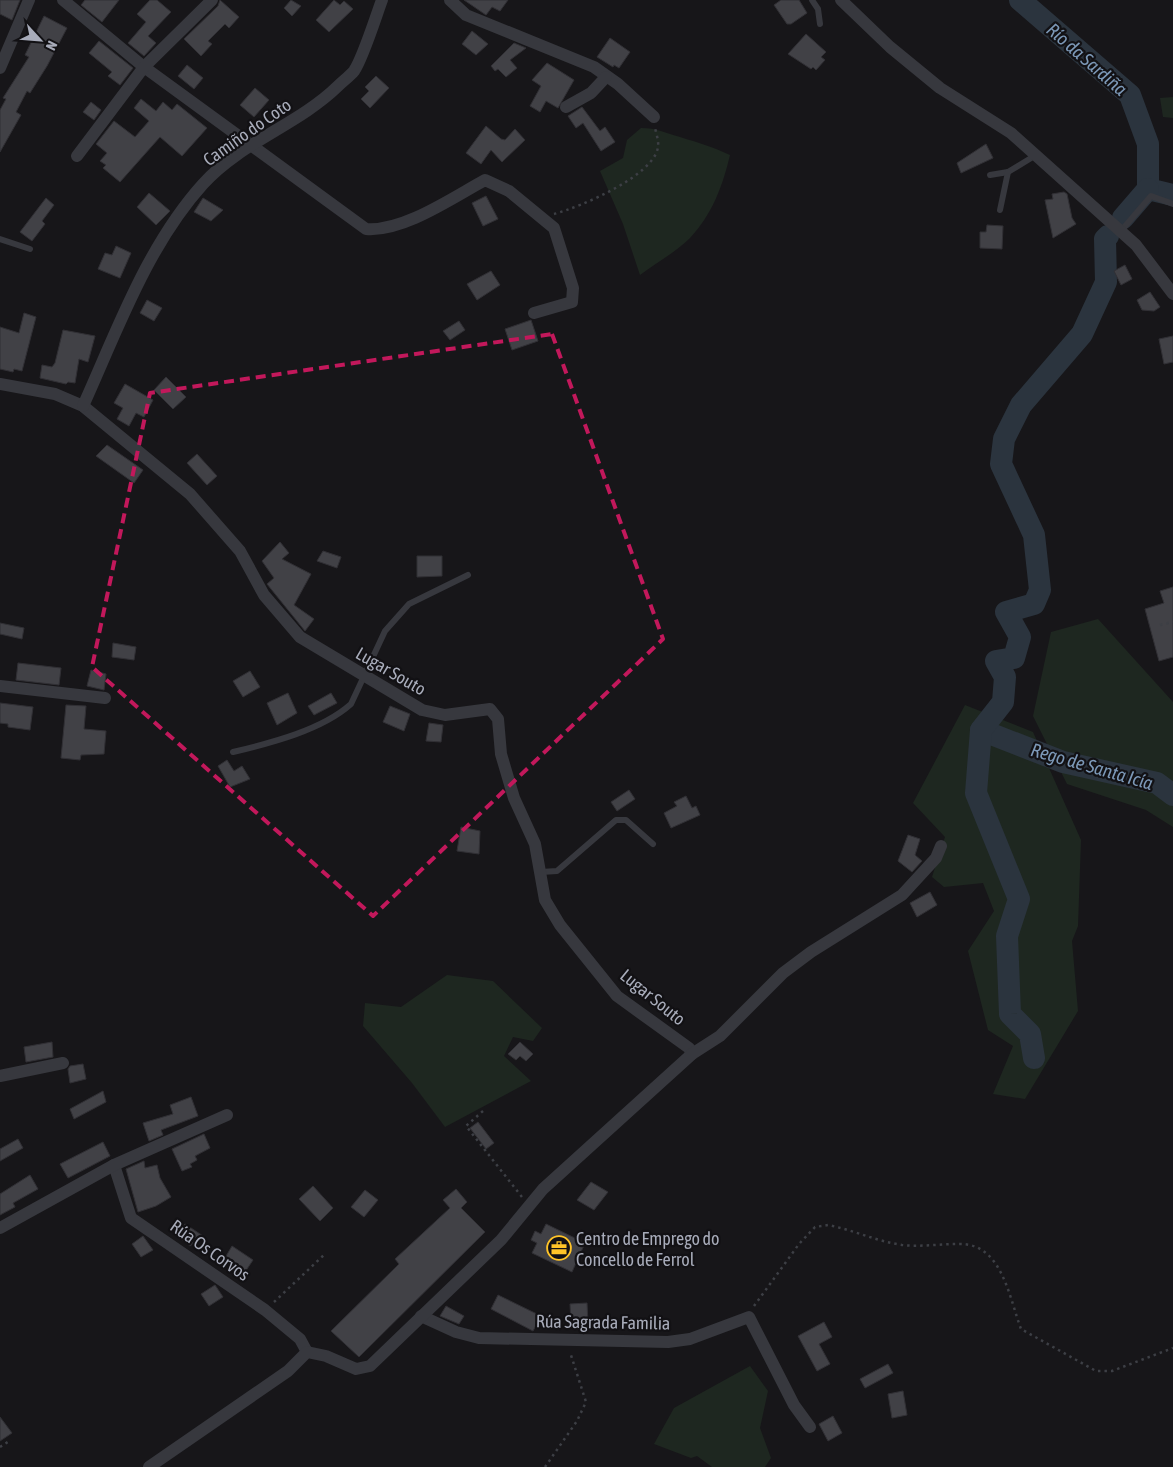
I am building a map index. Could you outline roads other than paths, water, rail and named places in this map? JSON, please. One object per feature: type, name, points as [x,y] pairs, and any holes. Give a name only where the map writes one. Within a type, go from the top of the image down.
[{"type":"street","points":[[0,68],[29,0]]},
{"type":"street","points":[[63,0],[144,66],[366,229],[386,228],[414,218],[485,180],[509,191],[554,228],[573,288],[572,302],[534,312]]},
{"type":"street","points":[[77,156],[144,66],[212,0]]},
{"type":"street","name":"Camiño do Coto","points":[[82,406],[126,310],[162,240],[204,183],[227,162],[321,103],[355,70],[382,0]]},
{"type":"street","points":[[450,0],[466,15],[594,67],[618,84],[654,117]]},
{"type":"street","points":[[841,0],[890,47],[940,88],[1011,133],[1036,155],[1136,245],[1173,294]]},
{"type":"street","points":[[566,107],[591,93],[606,77]]},
{"type":"street","name":"Lugar Souto","points":[[0,384],[54,394],[82,406],[190,494],[240,551],[264,595],[300,637],[422,710],[445,715],[490,709],[498,719],[501,754],[514,798],[535,844],[545,900],[560,925],[617,996],[689,1048],[692,1054]]},
{"type":"street","points":[[0,686],[105,698]]},
{"type":"street","points":[[148,1467],[288,1371],[307,1352],[326,1356],[356,1369],[370,1366],[501,1240],[543,1188],[692,1054],[720,1036],[765,989],[790,968],[833,937],[902,895],[936,858],[941,846]]},
{"type":"street","points":[[0,1076],[63,1063]]},
{"type":"street","points":[[0,1228],[114,1165],[227,1115]]},
{"type":"street","name":"Rúa Os Corvos","points":[[114,1165],[131,1218],[266,1310],[300,1339],[307,1352]]},
{"type":"street","name":"Rúa Sagrada Familia","points":[[421,1316],[456,1332],[479,1338],[668,1342],[690,1339],[749,1317],[794,1405],[810,1428]]},
{"type":"lane","points":[[812,0],[818,9],[820,24]]},
{"type":"lane","points":[[990,175],[1008,172],[1036,155]]},
{"type":"lane","points":[[1000,210],[1008,172]]},
{"type":"lane","points":[[1121,231],[1151,196],[1173,204]]},
{"type":"lane","points":[[0,239],[30,249]]},
{"type":"lane","points":[[233,752],[267,744],[341,713],[351,704],[385,631],[408,604],[468,575]]},
{"type":"lane","points":[[541,872],[557,871],[616,820],[626,820],[653,844]]},
{"type":"waterway","name":"Río da Sardiña","points":[[1020,0],[1130,95],[1148,144],[1148,189],[1173,195]]},
{"type":"waterway","name":"Rego de Santa Icía","points":[[1123,218],[1148,189]]},
{"type":"waterway","name":"Rego de Santa Icía","points":[[1034,1058],[1030,1034],[1010,1014],[1007,936],[1019,899],[976,793],[981,730],[1003,702],[1005,677],[996,661],[1014,658],[1020,637],[1006,612],[1034,604],[1040,590],[1034,535],[1001,464],[1004,439],[1021,405],[1082,334],[1106,282],[1105,239],[1108,236]]},
{"type":"waterway","name":"Rego de Santa Icía","points":[[981,730],[1063,762],[1157,783],[1173,795]]},
{"type":"place","name":"Centro de Emprego do Concello de Ferrol","points":[[559,1248]]}]
